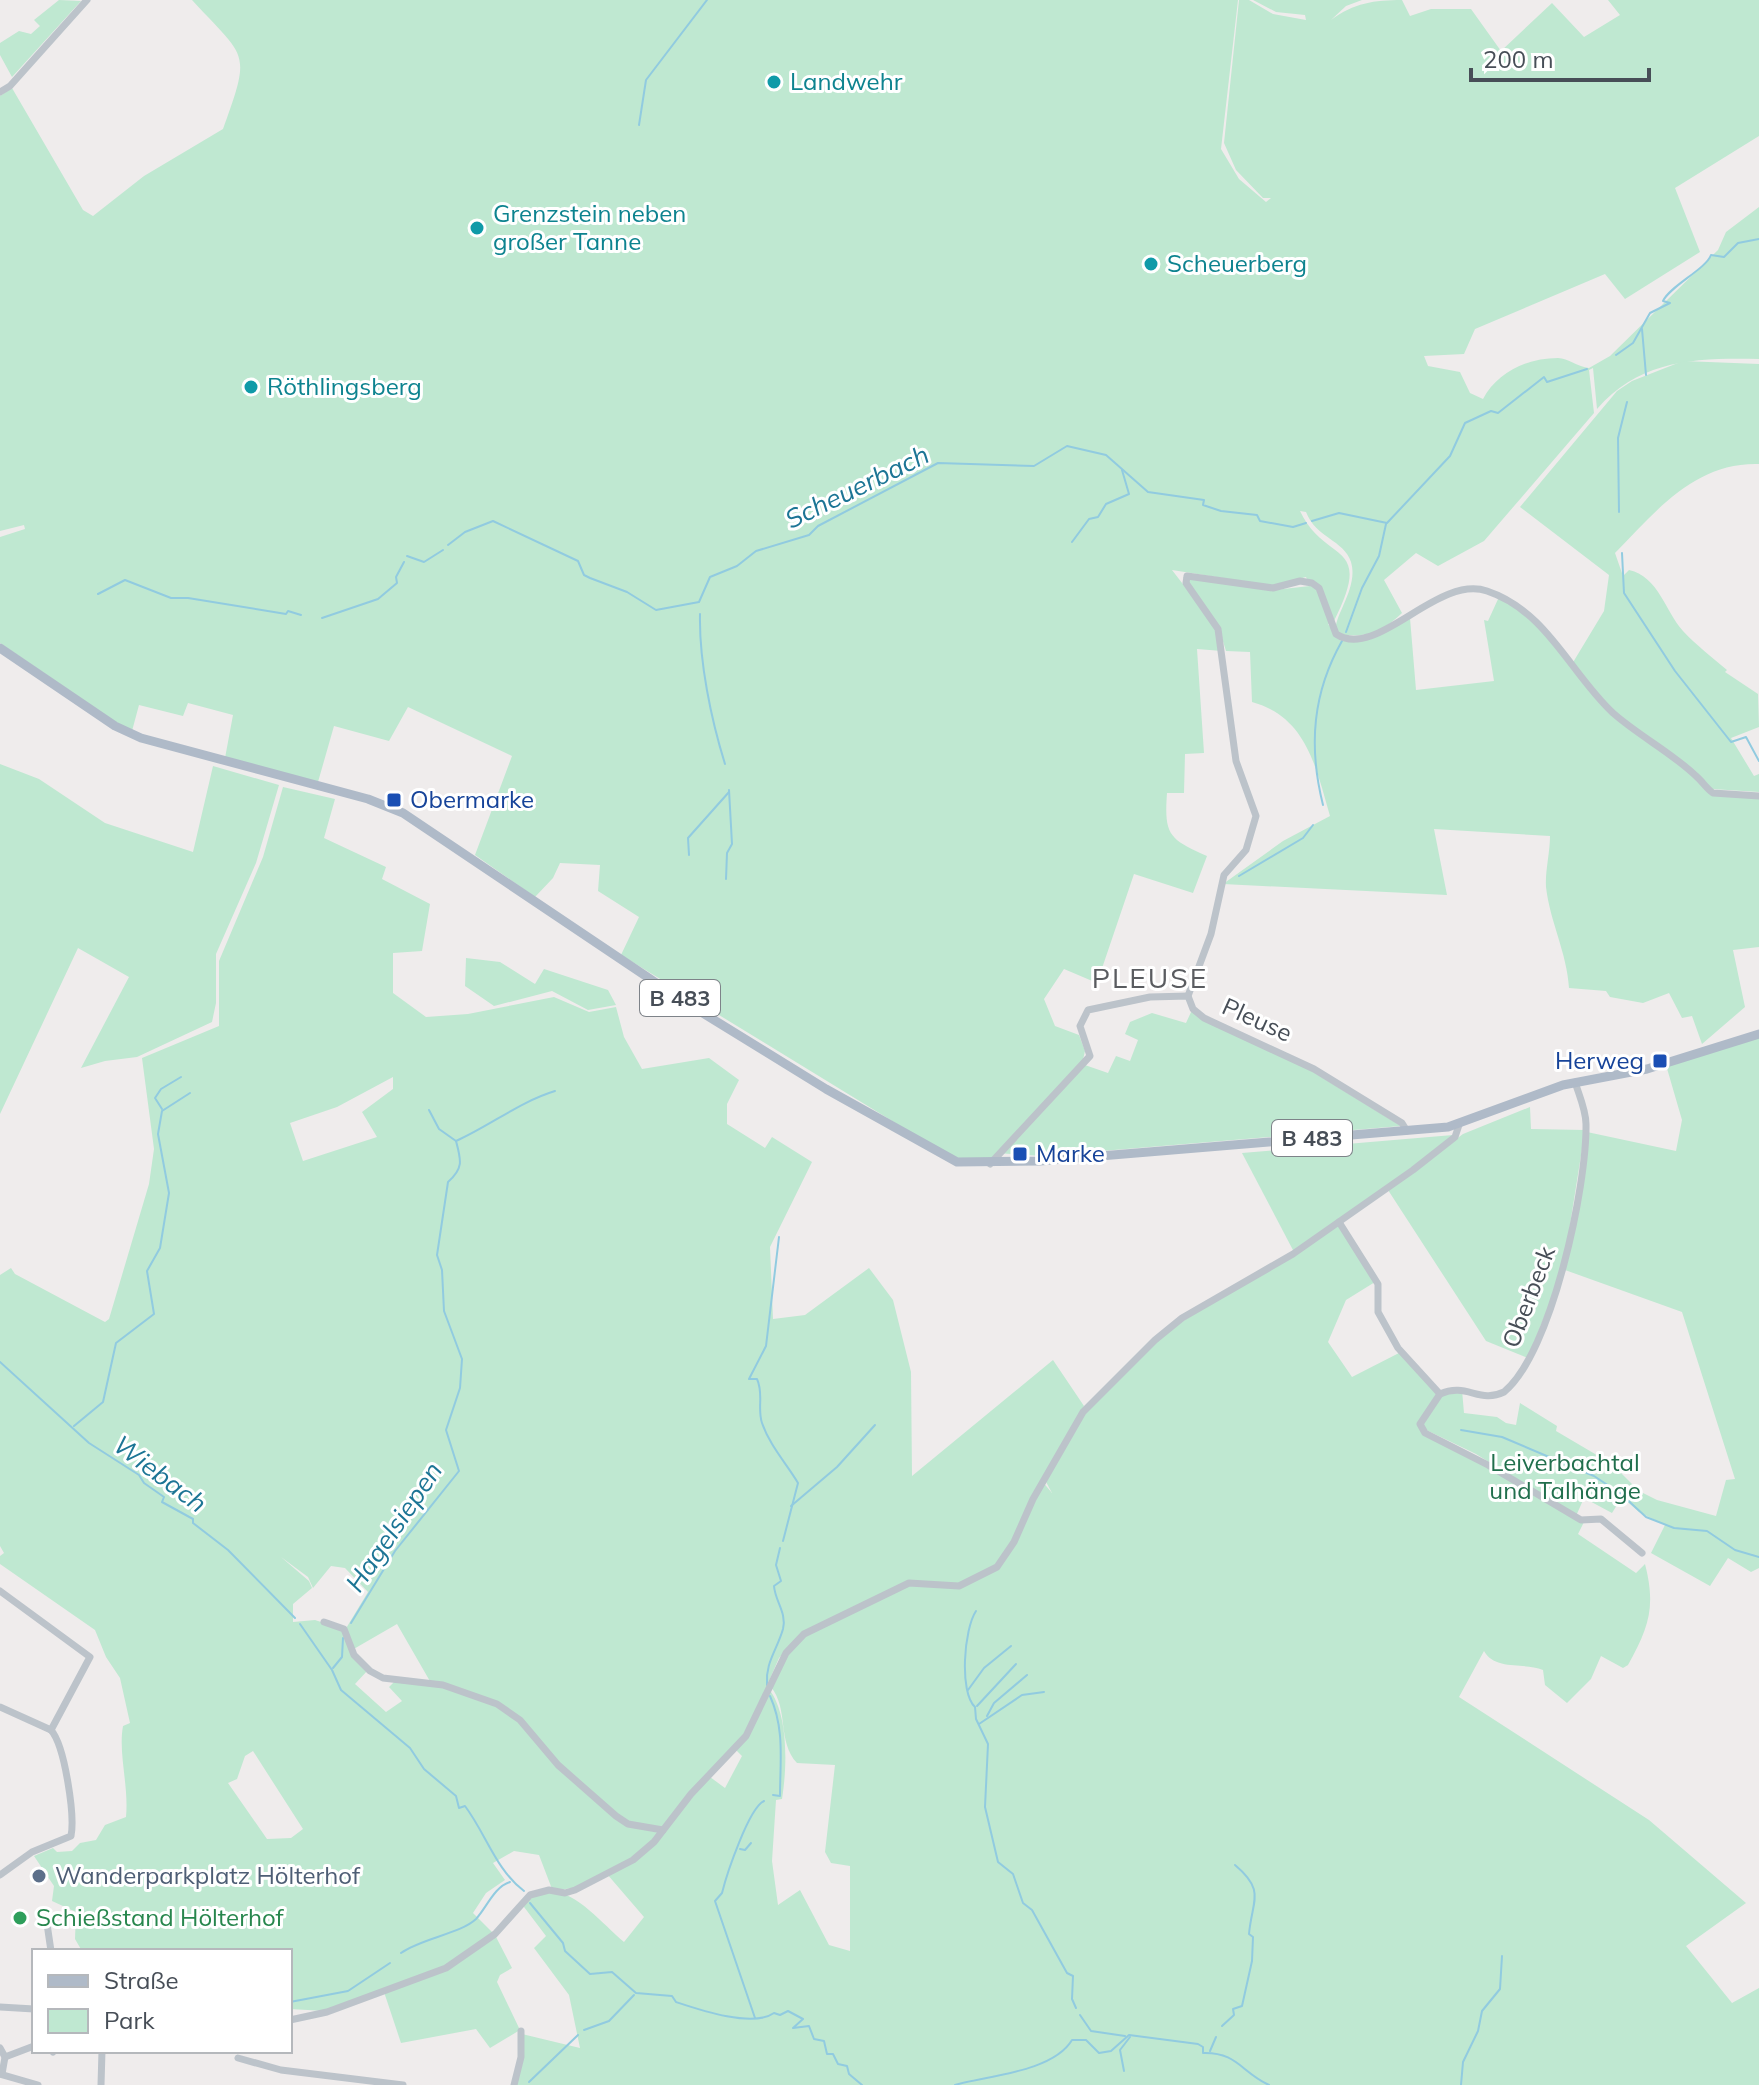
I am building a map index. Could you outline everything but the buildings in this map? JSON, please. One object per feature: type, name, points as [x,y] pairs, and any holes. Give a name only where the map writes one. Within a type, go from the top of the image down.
[{"type":"main road","name":"B 483","points":[[0,648],[115,726],[141,738],[368,799],[403,813],[618,959],[826,1089],[943,1157],[957,1162],[990,1164],[1088,1157],[1459,1125],[1575,1082],[1647,1069],[1759,1034]]},
{"type":"street","points":[[0,92],[10,86],[87,0]]},
{"type":"street","points":[[990,1164],[1090,1056],[1080,1026],[1088,1010],[1150,997],[1188,996],[1211,934],[1224,875],[1246,850],[1256,816],[1236,761],[1218,629],[1184,578],[1197,576],[1273,588],[1300,581],[1312,583],[1319,588],[1334,630],[1342,638],[1354,640],[1369,637],[1459,589],[1486,590],[1537,620],[1611,711],[1697,777],[1713,793],[1759,796]]},
{"type":"street","name":"Pleuse","points":[[1188,996],[1193,1009],[1204,1018],[1314,1069],[1402,1123],[1407,1131]]},
{"type":"street","name":"Oberbeck","points":[[1440,1394],[1462,1387],[1482,1396],[1499,1394],[1510,1387],[1529,1359],[1564,1270],[1574,1225],[1586,1126],[1575,1082]]},
{"type":"street","points":[[292,2020],[327,2012],[446,1968],[503,1927],[526,1898],[549,1890],[575,1890],[643,1853],[691,1794],[746,1736],[792,1645],[811,1630],[909,1583],[959,1586],[997,1567],[1014,1542],[1035,1495],[1092,1400],[1175,1323],[1286,1258],[1339,1222],[1445,1145],[1456,1136],[1459,1125]]},
{"type":"street","points":[[1339,1222],[1378,1284],[1378,1312],[1398,1348],[1440,1394],[1420,1424],[1425,1433],[1488,1465],[1581,1520],[1601,1519],[1642,1553]]},
{"type":"street","points":[[0,1591],[90,1657],[51,1730]]},
{"type":"street","points":[[324,1622],[344,1629],[358,1660],[377,1675],[443,1685],[479,1696],[505,1709],[520,1720],[558,1765],[616,1816],[628,1824],[663,1830]]},
{"type":"street","points":[[0,1707],[51,1730],[63,1762],[71,1836],[32,1852],[0,1875]]},
{"type":"street","points":[[46,1917],[51,1949]]},
{"type":"street","points":[[0,2007],[32,2009]]},
{"type":"street","points":[[514,2085],[521,2057],[521,2031]]},
{"type":"street","points":[[5,2057],[32,2047]]},
{"type":"street","points":[[0,2048],[5,2057],[1,2074],[38,2085]]},
{"type":"street","points":[[101,2085],[102,2053]]},
{"type":"street","points":[[238,2058],[281,2070],[403,2085]]},
{"type":"green space","points":[[59,0],[81,1],[12,77],[0,55],[0,43],[19,31],[31,34],[40,26],[34,20]]},
{"type":"green space","points":[[192,0],[1238,0],[1221,149],[1239,179],[1266,202],[1271,198],[1263,198],[1236,170],[1224,143],[1239,0],[1249,0],[1273,14],[1306,20],[1305,15],[1276,12],[1253,0],[1362,0],[1346,6],[1331,20],[1356,6],[1382,1],[1402,0],[1410,16],[1431,9],[1471,9],[1501,51],[1552,3],[1584,37],[1620,15],[1608,0],[1759,0],[1759,136],[1675,188],[1700,252],[1625,299],[1605,274],[1475,329],[1464,354],[1424,356],[1428,366],[1460,372],[1470,393],[1483,399],[1504,375],[1524,364],[1562,358],[1589,368],[1610,356],[1718,250],[1726,232],[1759,207],[1759,359],[1692,361],[1651,371],[1614,392],[1597,409],[1593,368],[1589,370],[1594,413],[1484,541],[1438,566],[1416,553],[1384,580],[1402,613],[1372,633],[1355,636],[1336,633],[1347,640],[1367,640],[1410,618],[1416,690],[1494,681],[1484,620],[1488,621],[1499,597],[1537,621],[1611,712],[1685,766],[1711,792],[1759,793],[1759,947],[1733,950],[1745,1007],[1702,1044],[1692,1016],[1682,1018],[1669,993],[1643,1003],[1610,997],[1606,991],[1569,988],[1546,887],[1550,836],[1434,829],[1447,895],[1223,884],[1283,841],[1330,816],[1314,763],[1297,732],[1271,709],[1252,702],[1250,652],[1226,651],[1218,625],[1183,577],[1274,590],[1310,586],[1306,577],[1273,586],[1172,570],[1216,627],[1222,651],[1197,649],[1204,753],[1185,754],[1184,793],[1167,793],[1168,827],[1172,834],[1184,845],[1207,856],[1193,893],[1134,874],[1097,983],[1064,969],[1044,999],[1055,1026],[1079,1035],[1085,1051],[1082,1064],[1108,1073],[1116,1056],[1130,1061],[1138,1040],[1125,1034],[1130,1022],[1152,1013],[1186,1023],[1192,1010],[1287,1056],[1401,1126],[1042,1156],[997,1153],[989,1160],[958,1158],[933,1146],[621,955],[639,917],[598,891],[600,865],[560,863],[553,878],[535,897],[475,855],[512,756],[408,707],[389,741],[334,726],[318,782],[225,758],[233,715],[188,703],[183,716],[139,705],[132,731],[116,722],[0,643],[0,537],[25,529],[24,525],[0,531],[0,96],[12,88],[83,210],[93,216],[144,176],[223,129],[240,69],[239,57],[224,34]],"holes":[[[1300,511],[1306,512],[1316,528],[1342,549],[1351,562],[1352,572],[1349,592],[1336,633],[1328,624],[1333,623],[1345,596],[1350,578],[1348,565],[1310,528]]]},
{"type":"green space","points":[[1683,361],[1759,364],[1759,464],[1715,471],[1696,480],[1662,506],[1615,553],[1623,576],[1629,570],[1648,580],[1683,631],[1727,670],[1725,672],[1758,694],[1759,727],[1731,738],[1754,776],[1759,774],[1759,792],[1712,789],[1611,710],[1572,664],[1604,611],[1609,575],[1520,507],[1617,391],[1632,381]]},
{"type":"green space","points":[[0,764],[39,779],[105,823],[193,852],[213,766],[279,785],[256,863],[216,954],[216,1003],[212,1022],[137,1057],[81,1068],[129,977],[78,948],[0,1114]]},
{"type":"green space","name":"Leiverbachtal und Talhänge","points":[[283,787],[335,799],[324,838],[386,867],[382,879],[430,904],[422,951],[393,953],[393,993],[426,1017],[468,1014],[554,997],[589,1012],[616,1007],[624,1037],[642,1069],[709,1058],[739,1080],[727,1104],[727,1124],[765,1148],[772,1137],[812,1162],[770,1247],[773,1319],[805,1315],[869,1268],[893,1300],[911,1372],[912,1476],[1053,1360],[1084,1406],[1042,1481],[1052,1493],[1045,1480],[1086,1408],[1170,1329],[1339,1225],[1375,1282],[1346,1300],[1328,1342],[1352,1377],[1399,1353],[1438,1391],[1420,1424],[1441,1398],[1462,1390],[1464,1413],[1497,1417],[1506,1423],[1516,1425],[1520,1403],[1557,1426],[1556,1431],[1612,1464],[1639,1491],[1657,1500],[1716,1516],[1726,1480],[1735,1479],[1682,1312],[1565,1270],[1575,1225],[1587,1132],[1676,1151],[1682,1120],[1666,1065],[1759,1035],[1759,1568],[1751,1572],[1728,1558],[1710,1586],[1651,1553],[1665,1525],[1639,1512],[1622,1497],[1612,1513],[1584,1498],[1576,1516],[1476,1454],[1420,1427],[1424,1433],[1584,1522],[1578,1534],[1636,1573],[1645,1564],[1650,1605],[1646,1628],[1628,1665],[1623,1668],[1601,1656],[1591,1679],[1567,1703],[1545,1685],[1543,1670],[1502,1664],[1484,1651],[1459,1697],[1649,1820],[1746,1903],[1686,1946],[1732,2003],[1759,1988],[1759,2085],[516,2085],[522,2058],[522,2034],[580,2048],[569,1995],[534,1948],[546,1936],[521,1903],[535,1894],[550,1891],[563,1894],[589,1910],[624,1942],[644,1917],[607,1874],[581,1886],[552,1889],[539,1855],[514,1851],[493,1863],[505,1880],[486,1893],[473,1913],[495,1935],[512,1968],[500,1975],[497,1982],[520,2030],[490,2048],[476,2029],[401,2043],[384,1992],[419,1978],[325,2011],[292,2009],[292,1949],[81,1949],[75,1939],[76,1912],[52,1901],[54,1886],[34,1856],[53,1848],[57,1852],[72,1851],[80,1843],[96,1840],[105,1825],[126,1817],[122,1736],[123,1726],[130,1723],[120,1678],[106,1657],[95,1630],[0,1564],[0,1556],[4,1553],[0,1546],[0,1275],[11,1268],[15,1274],[105,1322],[109,1319],[149,1184],[154,1149],[142,1058],[219,1026],[219,961],[263,857]],"holes":[[[393,1077],[393,1089],[362,1112],[377,1137],[303,1161],[290,1123],[337,1107]],[[281,1557],[308,1577],[313,1588],[331,1566],[345,1568],[368,1592],[345,1630],[315,1620],[293,1622],[293,1604],[312,1588],[309,1581]],[[972,1580],[953,1587],[909,1584],[805,1635],[783,1661],[771,1687],[780,1705],[787,1745],[797,1763],[835,1765],[825,1852],[831,1863],[850,1866],[850,1951],[829,1945],[800,1890],[778,1905],[772,1861],[776,1800],[782,1799],[784,1786],[785,1742],[780,1713],[769,1689],[747,1736],[736,1750],[742,1756],[725,1788],[710,1777],[643,1854],[619,1867],[661,1831],[627,1824],[578,1782],[628,1823],[663,1829],[690,1793],[745,1736],[779,1658],[803,1633],[905,1582],[953,1585]],[[397,1624],[431,1683],[395,1681],[389,1687],[402,1701],[386,1712],[355,1684],[368,1670],[352,1650]],[[253,1751],[303,1829],[291,1838],[267,1839],[228,1783],[237,1779],[245,1756]]]},
{"type":"green space","points":[[466,958],[500,962],[535,984],[544,969],[608,990],[616,1005],[588,1010],[552,991],[494,1006],[465,986]]},
{"type":"green space","points":[[1530,1107],[1531,1129],[1585,1130],[1563,1269],[1528,1358],[1486,1341],[1388,1190],[1463,1134]]},
{"type":"green space","points":[[1453,1135],[1433,1154],[1294,1252],[1242,1153]]},
{"type":"waterway","points":[[639,125],[646,80],[707,0]]},
{"type":"waterway","name":"Scheuerbach","points":[[1616,355],[1633,343],[1650,313],[1670,303],[1663,301],[1667,295],[1711,255],[1724,257],[1738,243],[1759,239]]},
{"type":"waterway","points":[[1642,329],[1646,375]]},
{"type":"waterway","name":"Scheuerbach","points":[[1312,521],[1339,513],[1387,523],[1450,456],[1465,423],[1491,411],[1498,413],[1544,377],[1547,382],[1587,369]]},
{"type":"waterway","points":[[1619,512],[1618,438],[1627,402]]},
{"type":"waterway","name":"Scheuerbach","points":[[448,545],[465,532],[493,521],[578,561],[584,575],[627,592],[656,610],[699,602],[710,577],[737,566],[756,551],[809,535],[818,526],[938,463],[1034,466],[1067,446],[1106,455],[1148,492],[1204,500],[1203,505],[1221,511],[1257,515],[1260,521],[1293,527],[1306,523]]},
{"type":"waterway","points":[[1072,542],[1089,519],[1098,517],[1106,504],[1129,494],[1122,470]]},
{"type":"waterway","points":[[1346,632],[1362,588],[1379,556],[1386,524]]},
{"type":"waterway","name":"Scheuerbach","points":[[407,556],[424,562],[443,550]]},
{"type":"waterway","points":[[1622,553],[1624,593],[1675,671],[1731,742],[1746,737],[1759,761]]},
{"type":"waterway","name":"Scheuerbach","points":[[322,618],[378,599],[397,583],[396,577],[404,562]]},
{"type":"waterway","name":"Scheuerbach","points":[[98,594],[125,580],[171,598],[301,615]]},
{"type":"waterway","points":[[700,614],[707,690],[725,764]]},
{"type":"waterway","points":[[1323,805],[1316,761],[1316,720],[1325,680],[1342,641]]},
{"type":"waterway","points":[[726,879],[727,853],[732,844],[729,790]]},
{"type":"waterway","points":[[689,855],[688,838],[729,792]]},
{"type":"waterway","points":[[1239,876],[1303,838],[1313,825]]},
{"type":"waterway","points":[[162,1109],[155,1098],[161,1089],[181,1077]]},
{"type":"waterway","name":"Hagelsiepen","points":[[351,1623],[395,1551],[459,1471],[446,1430],[460,1388],[462,1359],[444,1311],[442,1270],[437,1255],[448,1182],[460,1163],[456,1141],[529,1101],[555,1091]]},
{"type":"waterway","points":[[74,1426],[103,1402],[116,1343],[154,1314],[147,1271],[160,1248],[169,1193],[158,1134],[162,1111],[190,1093]]},
{"type":"waterway","points":[[429,1110],[439,1129],[456,1141]]},
{"type":"waterway","points":[[779,1237],[766,1346],[749,1379],[757,1379],[759,1385],[765,1431],[798,1483],[783,1541]]},
{"type":"waterway","name":"Wiebach","points":[[0,1362],[89,1443],[139,1475],[144,1483],[164,1497],[162,1502],[193,1519],[193,1523],[228,1550],[295,1618]]},
{"type":"waterway","points":[[791,1506],[837,1467],[875,1425]]},
{"type":"waterway","points":[[1461,1430],[1502,1437],[1594,1476],[1621,1494],[1646,1517],[1674,1528],[1707,1531],[1735,1550],[1759,1557]]},
{"type":"waterway","points":[[767,1685],[770,1663],[784,1623],[774,1586],[781,1581],[776,1565],[780,1548]]},
{"type":"waterway","points":[[976,1611],[966,1645],[965,1675],[976,1719],[988,1744],[985,1807],[998,1862],[1013,1874],[1023,1903],[1032,1910],[1067,1973],[1073,1976],[1072,1999],[1076,2008]]},
{"type":"waterway","name":"Wiebach","points":[[300,1624],[332,1670],[341,1690],[410,1748],[424,1769],[456,1796],[459,1808],[465,1806],[506,1873],[524,1891]]},
{"type":"waterway","name":"Hagelsiepen","points":[[333,1668],[342,1657],[343,1638]]},
{"type":"waterway","points":[[968,1690],[984,1668],[1011,1646]]},
{"type":"waterway","points":[[977,1706],[1016,1664]]},
{"type":"waterway","points":[[987,1716],[994,1703],[1027,1675]]},
{"type":"waterway","points":[[979,1724],[1022,1695],[1044,1692]]},
{"type":"waterway","points":[[770,1696],[778,1721],[781,1746],[780,1796],[773,1795]]},
{"type":"waterway","points":[[755,2018],[715,1901],[722,1893],[745,1828],[764,1801]]},
{"type":"waterway","points":[[740,1849],[745,1850],[751,1843]]},
{"type":"waterway","points":[[1222,2026],[1234,2015],[1233,2009],[1242,2006],[1252,1961],[1253,1937],[1249,1934],[1254,1889],[1235,1865]]},
{"type":"waterway","points":[[401,1953],[469,1924],[499,1888],[510,1882]]},
{"type":"waterway","name":"Wiebach","points":[[530,1903],[563,1943],[565,1951],[590,1974],[612,1972],[636,1993],[672,1996],[676,2002],[726,2016],[753,2019],[788,2011],[803,2019],[793,2028],[809,2026],[814,2039],[824,2041],[827,2054],[833,2054],[838,2064],[847,2066],[849,2074],[862,2085]]},
{"type":"waterway","points":[[1461,2085],[1463,2062],[1478,2031],[1482,2011],[1500,1989],[1502,1956]]},
{"type":"waterway","points":[[292,2002],[348,1991],[390,1963]]},
{"type":"waterway","points":[[584,2030],[609,2021],[634,1995]]},
{"type":"waterway","points":[[1080,2015],[1091,2031],[1125,2036]]},
{"type":"waterway","points":[[529,2082],[578,2035]]},
{"type":"waterway","name":"Wiebach","points":[[955,2085],[1035,2066],[1063,2051],[1072,2040],[1086,2040],[1099,2053],[1111,2051],[1129,2035],[1198,2044],[1203,2047],[1203,2053],[1231,2059],[1269,2085]]},
{"type":"waterway","points":[[1124,2071],[1120,2050],[1130,2037]]},
{"type":"waterway","points":[[1210,2051],[1216,2037]]},
{"type":"place","name":"Landwehr","points":[[774,82]]},
{"type":"place","name":"Grenzstein neben großer Tanne","points":[[477,228]]},
{"type":"place","name":"Scheuerberg","points":[[1151,264]]},
{"type":"place","name":"Röthlingsberg","points":[[251,387]]},
{"type":"place","name":"Obermarke","points":[[394,800]]},
{"type":"place","name":"Herweg","points":[[1660,1061]]},
{"type":"place","name":"Marke","points":[[1020,1154]]},
{"type":"place","name":"Wanderparkplatz Hölterhof","points":[[39,1876]]},
{"type":"place","name":"Schießstand Hölterhof","points":[[20,1918]]},
{"type":"district","name":"PLEUSE","points":[[1150,978]]}]
